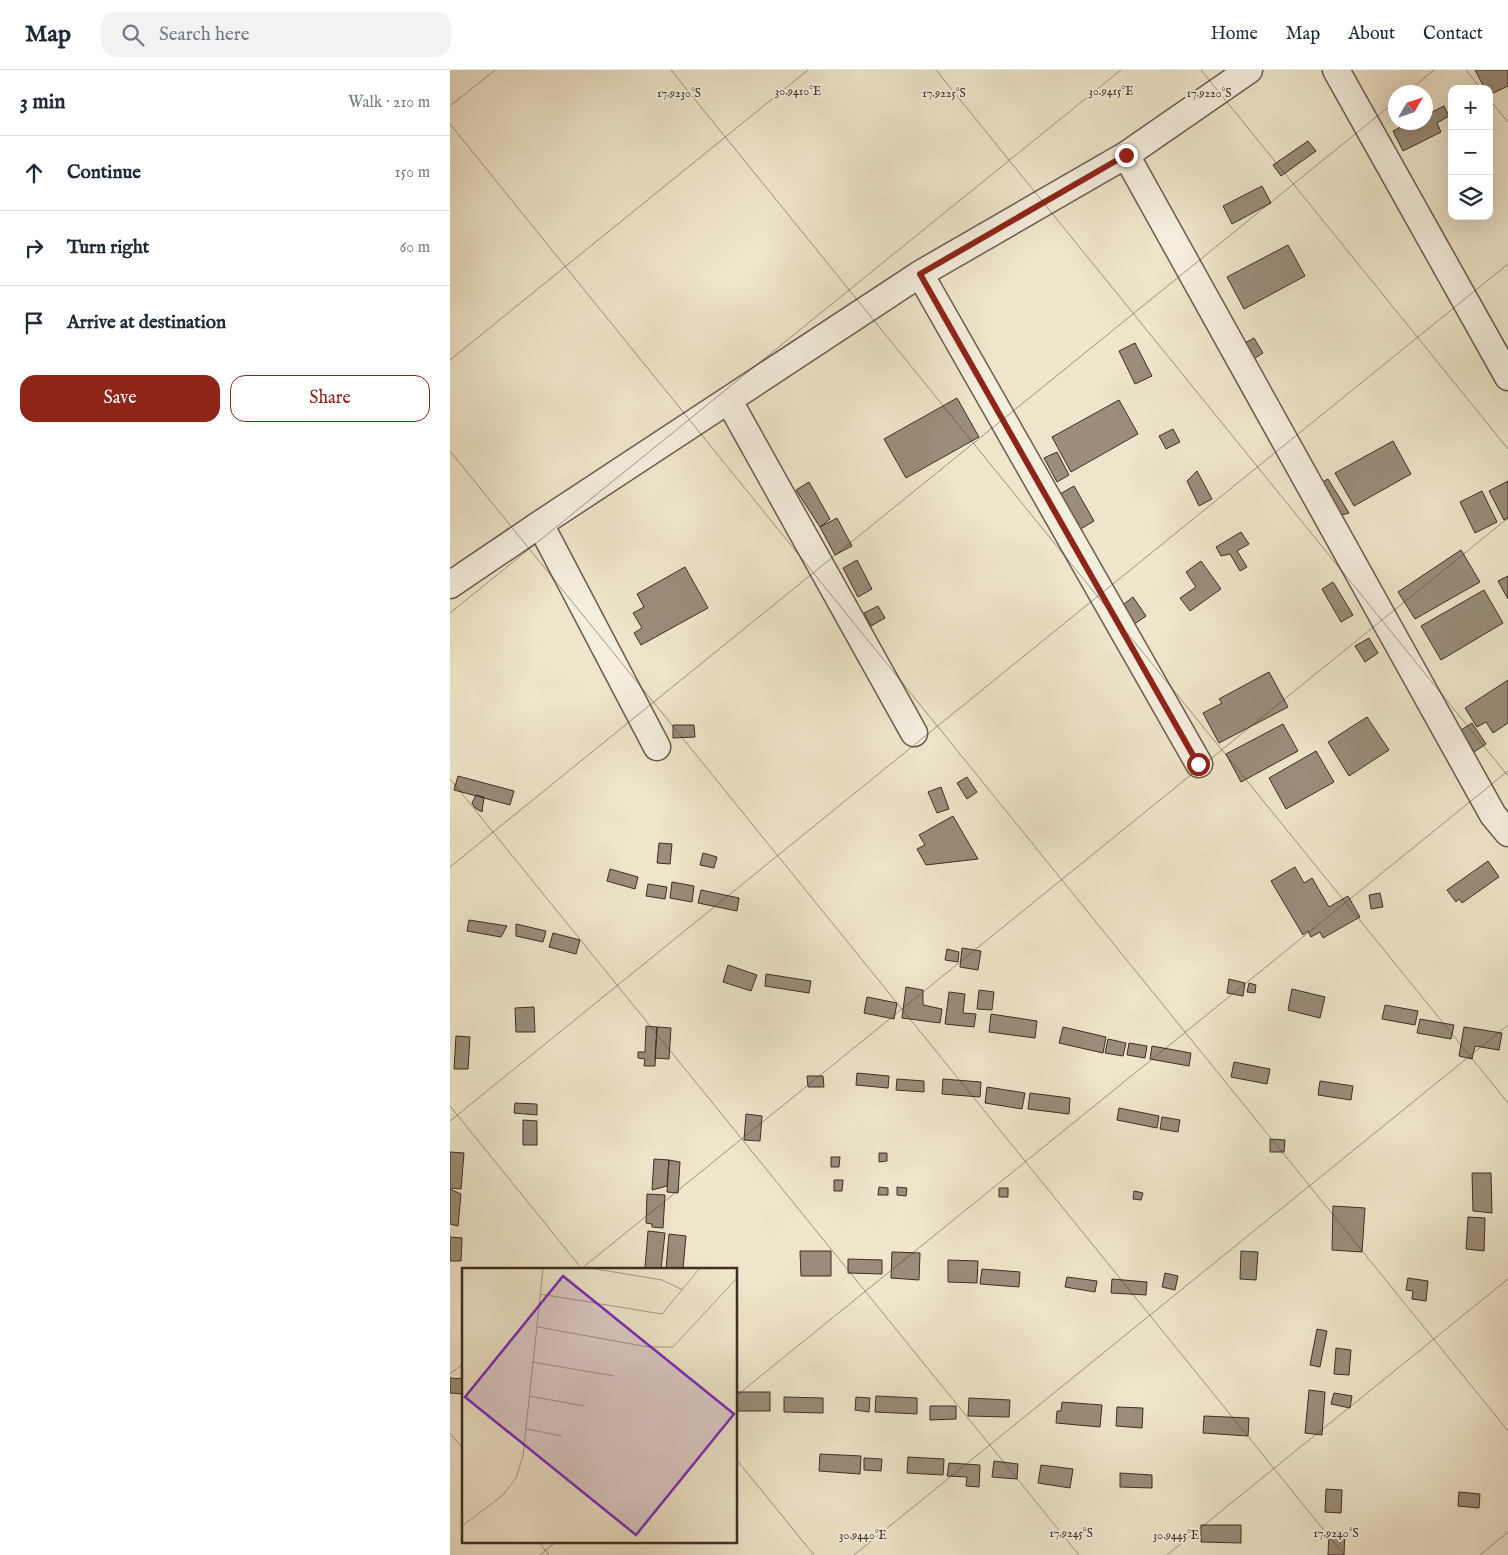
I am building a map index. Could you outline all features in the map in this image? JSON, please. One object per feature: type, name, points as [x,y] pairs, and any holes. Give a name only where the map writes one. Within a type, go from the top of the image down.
[{"type":"street","points":[[450,585],[920,274],[1126,155],[1249,70]]},
{"type":"street","points":[[1336,70],[1508,377]]},
{"type":"street","points":[[1126,155],[1493,815],[1508,833]]},
{"type":"street","points":[[920,274],[1198,764]]},
{"type":"street","points":[[729,401],[914,733]]},
{"type":"street","points":[[540,524],[658,747]]},
{"type":"building","points":[[1475,70],[1508,70],[1508,86],[1493,93],[1493,85],[1483,85]]},
{"type":"building","points":[[1444,106],[1448,114],[1448,117],[1437,123],[1441,132],[1403,151],[1393,131],[1433,130],[1433,112]]},
{"type":"building","points":[[1308,141],[1316,151],[1281,176],[1273,165]]},
{"type":"building","points":[[1262,186],[1271,203],[1232,224],[1223,206]]},
{"type":"building","points":[[1288,245],[1305,276],[1244,309],[1227,277]]},
{"type":"building","points":[[1254,338],[1263,353],[1252,360],[1243,344]]},
{"type":"building","points":[[1135,343],[1152,376],[1135,384],[1119,351]]},
{"type":"building","points":[[957,398],[979,437],[906,478],[884,439]]},
{"type":"building","points":[[1119,400],[1138,434],[1071,472],[1052,437]]},
{"type":"building","points":[[1173,429],[1180,442],[1166,449],[1159,436]]},
{"type":"building","points":[[1393,441],[1411,474],[1354,506],[1335,473]]},
{"type":"building","points":[[1057,452],[1069,475],[1057,482],[1044,458]]},
{"type":"building","points":[[1197,471],[1212,499],[1199,506],[1187,481]]},
{"type":"building","points":[[1328,479],[1349,513],[1338,516],[1319,484]]},
{"type":"building","points":[[1508,481],[1508,518],[1504,520],[1489,491]]},
{"type":"building","points":[[809,482],[830,519],[820,527],[796,490]]},
{"type":"building","points":[[1074,486],[1094,521],[1079,530],[1060,494]]},
{"type":"building","points":[[1482,491],[1497,522],[1475,533],[1460,502]]},
{"type":"building","points":[[837,518],[852,546],[835,555],[820,527]]},
{"type":"building","points":[[1241,532],[1249,544],[1237,551],[1247,567],[1240,571],[1230,554],[1221,556],[1216,547]]},
{"type":"building","points":[[1461,550],[1480,582],[1415,619],[1398,592]]},
{"type":"building","points":[[857,560],[872,589],[858,597],[843,568]]},
{"type":"building","points":[[1201,561],[1221,589],[1190,611],[1180,598],[1196,587],[1186,572]]},
{"type":"building","points":[[685,567],[708,608],[641,645],[634,633],[642,628],[633,613],[644,607],[637,594]]},
{"type":"building","points":[[1508,576],[1508,599],[1498,581]]},
{"type":"building","points":[[1333,582],[1353,615],[1341,622],[1322,589]]},
{"type":"building","points":[[1484,590],[1503,623],[1441,660],[1421,626]]},
{"type":"building","points":[[1133,597],[1146,616],[1133,625],[1120,607]]},
{"type":"building","points":[[878,606],[885,618],[871,626],[864,613]]},
{"type":"building","points":[[1369,638],[1378,653],[1365,662],[1355,646]]},
{"type":"building","points":[[1269,672],[1288,707],[1219,743],[1203,713],[1222,703],[1219,699]]},
{"type":"building","points":[[1508,680],[1508,723],[1493,733],[1486,722],[1477,727],[1465,708]]},
{"type":"building","points":[[1367,717],[1389,750],[1349,776],[1328,742]]},
{"type":"building","points":[[1472,723],[1486,744],[1474,752],[1461,730]]},
{"type":"building","points":[[1283,724],[1298,751],[1241,782],[1226,754]]},
{"type":"building","points":[[673,725],[694,725],[695,737],[673,738]]},
{"type":"building","points":[[1316,751],[1334,782],[1286,809],[1269,778]]},
{"type":"building","points":[[458,776],[514,791],[510,805],[454,790]]},
{"type":"building","points":[[967,777],[977,792],[967,799],[957,783]]},
{"type":"building","points":[[941,787],[949,809],[937,813],[928,792]]},
{"type":"building","points":[[476,795],[484,797],[482,812],[475,808],[472,803]]},
{"type":"building","points":[[953,816],[978,859],[926,865],[917,849],[925,845],[919,835]]},
{"type":"building","points":[[659,843],[672,844],[670,864],[657,863]]},
{"type":"building","points":[[703,853],[717,857],[714,868],[700,865]]},
{"type":"building","points":[[1488,861],[1499,877],[1462,903],[1459,899],[1456,902],[1447,890]]},
{"type":"building","points":[[1295,867],[1304,883],[1312,878],[1329,907],[1348,896],[1360,917],[1323,938],[1320,932],[1311,937],[1308,931],[1303,935],[1271,881]]},
{"type":"building","points":[[610,869],[638,877],[635,889],[607,881]]},
{"type":"building","points":[[672,882],[694,886],[692,902],[670,898]]},
{"type":"building","points":[[648,884],[667,887],[665,899],[646,896]]},
{"type":"building","points":[[701,890],[739,898],[737,911],[698,903]]},
{"type":"building","points":[[1380,893],[1383,907],[1371,909],[1369,895]]},
{"type":"building","points":[[469,920],[507,926],[501,937],[467,931]]},
{"type":"building","points":[[516,924],[546,931],[543,942],[516,936]]},
{"type":"building","points":[[553,933],[580,940],[576,954],[549,947]]},
{"type":"building","points":[[962,948],[981,951],[978,970],[960,967]]},
{"type":"building","points":[[947,949],[959,952],[958,962],[945,960]]},
{"type":"building","points":[[728,965],[757,975],[751,991],[723,982]]},
{"type":"building","points":[[766,974],[811,981],[809,993],[765,986]]},
{"type":"building","points":[[1229,979],[1245,983],[1243,996],[1227,993]]},
{"type":"building","points":[[1249,983],[1256,985],[1255,993],[1247,992]]},
{"type":"building","points":[[906,987],[923,990],[923,1005],[942,1009],[940,1023],[902,1018]]},
{"type":"building","points":[[1292,989],[1325,997],[1320,1018],[1288,1010]]},
{"type":"building","points":[[979,990],[994,992],[992,1010],[977,1009]]},
{"type":"building","points":[[949,992],[965,994],[963,1013],[976,1014],[974,1027],[945,1024]]},
{"type":"building","points":[[867,997],[897,1003],[894,1019],[864,1013]]},
{"type":"building","points":[[1385,1005],[1418,1011],[1415,1025],[1382,1019]]},
{"type":"building","points":[[534,1007],[535,1032],[516,1032],[515,1008]]},
{"type":"building","points":[[991,1014],[1037,1021],[1035,1038],[989,1032]]},
{"type":"building","points":[[1420,1019],[1454,1025],[1451,1039],[1417,1033]]},
{"type":"building","points":[[646,1026],[657,1027],[655,1066],[644,1066],[645,1059],[638,1058],[638,1052],[645,1052]]},
{"type":"building","points":[[657,1027],[671,1028],[669,1059],[655,1058]]},
{"type":"building","points":[[1063,1027],[1106,1037],[1103,1053],[1059,1043]]},
{"type":"building","points":[[1464,1027],[1502,1033],[1499,1050],[1475,1046],[1472,1059],[1459,1056]]},
{"type":"building","points":[[456,1036],[470,1037],[468,1069],[454,1069]]},
{"type":"building","points":[[1108,1039],[1126,1043],[1123,1056],[1105,1053]]},
{"type":"building","points":[[1129,1043],[1147,1046],[1145,1058],[1127,1055]]},
{"type":"building","points":[[1152,1046],[1191,1053],[1189,1066],[1150,1059]]},
{"type":"building","points":[[1234,1062],[1270,1069],[1267,1084],[1231,1077]]},
{"type":"building","points":[[857,1073],[889,1076],[888,1088],[856,1085]]},
{"type":"building","points":[[807,1076],[823,1076],[824,1087],[808,1087]]},
{"type":"building","points":[[897,1079],[924,1081],[924,1092],[896,1090]]},
{"type":"building","points":[[943,1079],[981,1082],[980,1097],[942,1094]]},
{"type":"building","points":[[1320,1081],[1353,1086],[1351,1100],[1318,1095]]},
{"type":"building","points":[[987,1087],[1025,1093],[1022,1109],[985,1103]]},
{"type":"building","points":[[1030,1093],[1070,1098],[1069,1114],[1028,1109]]},
{"type":"building","points":[[515,1103],[537,1104],[537,1115],[514,1113]]},
{"type":"building","points":[[1119,1108],[1159,1116],[1157,1128],[1117,1120]]},
{"type":"building","points":[[746,1114],[762,1116],[760,1141],[744,1140]]},
{"type":"building","points":[[1162,1117],[1180,1120],[1178,1132],[1160,1129]]},
{"type":"building","points":[[523,1120],[537,1121],[537,1145],[523,1145]]},
{"type":"building","points":[[1270,1139],[1285,1140],[1284,1152],[1270,1152]]},
{"type":"building","points":[[450,1152],[464,1153],[461,1189],[450,1188]]},
{"type":"building","points":[[879,1153],[887,1153],[887,1161],[879,1162]]},
{"type":"building","points":[[831,1157],[840,1157],[839,1167],[831,1167]]},
{"type":"building","points":[[654,1159],[669,1160],[667,1186],[652,1190]]},
{"type":"building","points":[[669,1160],[680,1162],[678,1193],[667,1192]]},
{"type":"building","points":[[1472,1173],[1491,1173],[1492,1213],[1473,1211]]},
{"type":"building","points":[[834,1180],[843,1180],[842,1191],[834,1191]]},
{"type":"building","points":[[879,1187],[888,1188],[888,1195],[878,1195]]},
{"type":"building","points":[[897,1187],[907,1188],[906,1196],[897,1195]]},
{"type":"building","points":[[999,1188],[1008,1188],[1008,1197],[999,1197]]},
{"type":"building","points":[[450,1189],[461,1194],[458,1226],[450,1224]]},
{"type":"building","points":[[1134,1191],[1143,1193],[1141,1200],[1133,1199]]},
{"type":"building","points":[[647,1194],[665,1195],[663,1228],[652,1227],[652,1224],[646,1223]]},
{"type":"building","points":[[1333,1206],[1365,1208],[1362,1252],[1332,1250]]},
{"type":"building","points":[[1468,1217],[1485,1218],[1484,1251],[1466,1249]]},
{"type":"building","points":[[648,1231],[665,1233],[661,1268],[645,1268]]},
{"type":"building","points":[[669,1234],[686,1236],[683,1268],[666,1268]]},
{"type":"building","points":[[450,1237],[462,1238],[461,1261],[450,1261]]},
{"type":"building","points":[[800,1251],[831,1251],[831,1276],[801,1276]]},
{"type":"building","points":[[1241,1251],[1258,1252],[1256,1280],[1240,1279]]},
{"type":"building","points":[[892,1252],[920,1253],[919,1280],[891,1278]]},
{"type":"building","points":[[848,1259],[882,1260],[882,1274],[848,1273]]},
{"type":"building","points":[[948,1260],[978,1261],[977,1283],[948,1282]]},
{"type":"building","points":[[982,1269],[1020,1272],[1019,1287],[980,1284]]},
{"type":"building","points":[[1165,1273],[1178,1276],[1175,1290],[1162,1287]]},
{"type":"building","points":[[1067,1277],[1097,1281],[1095,1292],[1065,1287]]},
{"type":"building","points":[[1408,1278],[1428,1281],[1426,1301],[1412,1299],[1413,1291],[1406,1290]]},
{"type":"building","points":[[1112,1279],[1147,1282],[1146,1295],[1111,1293]]},
{"type":"building","points":[[1317,1329],[1327,1331],[1320,1367],[1310,1365]]},
{"type":"building","points":[[1336,1348],[1351,1350],[1349,1375],[1334,1374]]},
{"type":"building","points":[[450,1378],[462,1379],[462,1394],[450,1393]]},
{"type":"building","points":[[1309,1390],[1325,1392],[1322,1435],[1305,1433]]},
{"type":"building","points":[[738,1392],[770,1392],[770,1411],[738,1411]]},
{"type":"building","points":[[1334,1393],[1352,1396],[1350,1408],[1331,1404]]},
{"type":"building","points":[[876,1396],[917,1398],[917,1414],[875,1412]]},
{"type":"building","points":[[784,1397],[823,1398],[823,1413],[784,1412]]},
{"type":"building","points":[[856,1397],[870,1398],[869,1412],[855,1410]]},
{"type":"building","points":[[969,1398],[1010,1400],[1009,1417],[968,1416]]},
{"type":"building","points":[[1062,1402],[1102,1405],[1100,1427],[1056,1423],[1057,1411],[1061,1411]]},
{"type":"building","points":[[930,1406],[956,1406],[956,1419],[930,1420]]},
{"type":"building","points":[[1117,1407],[1143,1408],[1142,1428],[1116,1426]]},
{"type":"building","points":[[1204,1416],[1249,1418],[1248,1436],[1203,1433]]},
{"type":"building","points":[[820,1454],[861,1456],[860,1474],[819,1471]]},
{"type":"building","points":[[908,1457],[944,1459],[943,1475],[907,1473]]},
{"type":"building","points":[[864,1458],[882,1459],[881,1471],[864,1470]]},
{"type":"building","points":[[994,1461],[1018,1464],[1017,1479],[992,1477]]},
{"type":"building","points":[[949,1463],[980,1465],[979,1487],[966,1486],[967,1477],[947,1476]]},
{"type":"building","points":[[1041,1465],[1073,1469],[1070,1488],[1038,1483]]},
{"type":"building","points":[[1120,1473],[1152,1475],[1152,1488],[1120,1487]]},
{"type":"building","points":[[1326,1489],[1342,1490],[1341,1513],[1325,1512]]},
{"type":"building","points":[[1459,1492],[1480,1494],[1479,1508],[1458,1506]]},
{"type":"building","points":[[1201,1525],[1241,1525],[1241,1543],[1201,1542]]},
{"type":"building","points":[[1329,1532],[1345,1532],[1344,1555],[1328,1555]]},
{"type":"route","points":[[1126,155],[920,274],[1198,764]]}]
